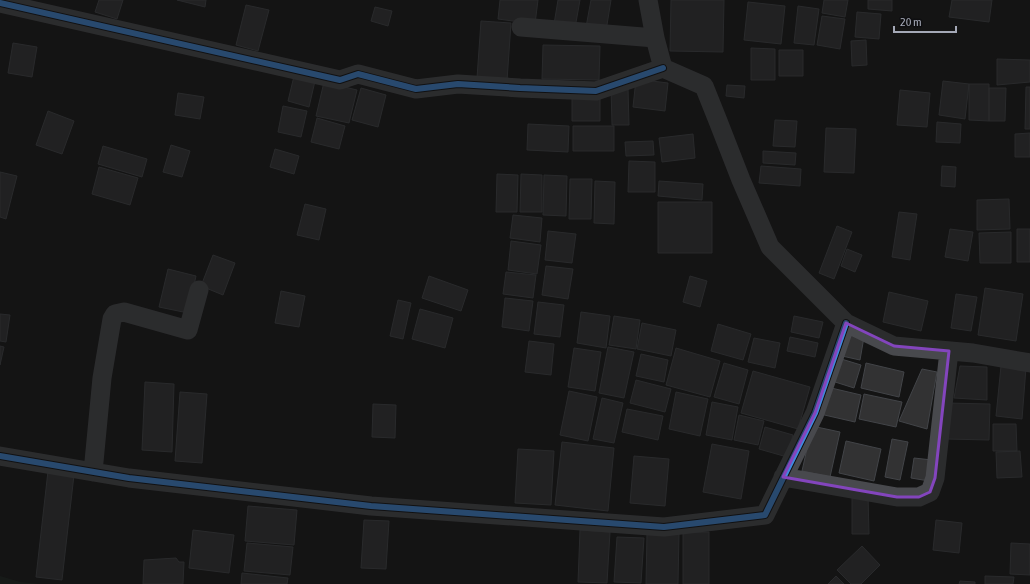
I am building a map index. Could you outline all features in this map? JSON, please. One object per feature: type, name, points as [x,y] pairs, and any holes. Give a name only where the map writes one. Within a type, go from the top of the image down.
[{"type":"street","points":[[648,0],[655,38],[663,68]]},
{"type":"street","points":[[0,4],[340,80],[358,74],[416,89],[458,84],[596,91],[663,68],[704,86],[741,180],[770,247],[846,323],[894,346],[973,353],[1030,363]]},
{"type":"street","points":[[521,27],[655,38]]},
{"type":"street","points":[[93,472],[102,378],[112,319],[115,314],[124,312],[188,330],[199,290]]},
{"type":"street","points":[[0,456],[129,478],[371,506],[664,526],[765,515],[815,413],[846,323]]},
{"type":"street","points":[[783,477],[897,497],[919,497],[930,492],[935,478],[949,351]]},
{"type":"highlighted area","points":[[846,323],[894,346],[949,351],[935,478],[930,492],[919,497],[897,497],[783,477],[815,413]]},
{"type":"shaded area","points":[[0,576],[20,582],[40,584],[0,584]]},
{"type":"building","points":[[99,0],[123,0],[117,19],[95,12]]},
{"type":"building","points":[[177,0],[206,0],[205,7]]},
{"type":"building","points":[[500,0],[538,0],[535,24],[498,19]]},
{"type":"building","points":[[558,0],[580,0],[575,28],[554,24]]},
{"type":"building","points":[[591,0],[611,0],[606,31],[586,27]]},
{"type":"building","points":[[671,0],[724,0],[723,52],[670,51]]},
{"type":"building","points":[[824,0],[848,0],[845,17],[822,13]]},
{"type":"building","points":[[868,0],[892,0],[892,11],[868,9]]},
{"type":"building","points":[[952,0],[992,0],[989,22],[949,17]]},
{"type":"building","points":[[748,2],[785,6],[781,44],[744,40]]},
{"type":"building","points":[[246,5],[269,10],[258,51],[236,45]]},
{"type":"building","points":[[798,6],[819,9],[814,45],[794,43]]},
{"type":"building","points":[[375,7],[392,11],[388,26],[371,21]]},
{"type":"building","points":[[857,12],[881,14],[879,39],[855,37]]},
{"type":"building","points":[[822,16],[845,19],[840,49],[817,45]]},
{"type":"building","points":[[481,21],[511,23],[507,81],[477,78]]},
{"type":"building","points":[[866,40],[867,65],[852,66],[851,41]]},
{"type":"building","points":[[13,43],[37,47],[32,77],[8,73]]},
{"type":"building","points":[[543,45],[600,46],[599,80],[542,79]]},
{"type":"building","points":[[751,48],[775,49],[775,80],[751,80]]},
{"type":"building","points":[[779,50],[803,50],[803,76],[779,76]]},
{"type":"building","points":[[997,59],[1030,60],[1030,82],[997,85]]},
{"type":"building","points":[[294,76],[315,81],[309,107],[288,101]]},
{"type":"building","points":[[636,79],[668,83],[665,111],[633,107]]},
{"type":"building","points":[[943,81],[969,84],[965,119],[939,115]]},
{"type":"building","points":[[324,82],[357,90],[349,123],[316,116]]},
{"type":"building","points":[[969,84],[989,84],[989,121],[969,120]]},
{"type":"building","points":[[727,85],[745,86],[744,98],[726,96]]},
{"type":"building","points":[[1026,87],[1030,87],[1030,129],[1025,129]]},
{"type":"building","points":[[361,88],[386,95],[378,127],[352,120]]},
{"type":"building","points":[[611,88],[628,88],[629,125],[612,125]]},
{"type":"building","points":[[989,88],[1006,88],[1005,121],[989,121]]},
{"type":"building","points":[[900,90],[930,93],[927,127],[897,125]]},
{"type":"building","points":[[178,93],[204,97],[200,119],[175,115]]},
{"type":"building","points":[[572,97],[600,97],[600,121],[572,121]]},
{"type":"building","points":[[283,106],[307,111],[301,137],[278,132]]},
{"type":"building","points":[[48,111],[74,121],[62,154],[36,145]]},
{"type":"building","points":[[317,118],[345,126],[339,149],[311,142]]},
{"type":"building","points":[[775,120],[797,121],[795,147],[773,146]]},
{"type":"building","points":[[937,122],[961,124],[960,143],[936,142]]},
{"type":"building","points":[[528,124],[569,126],[568,152],[527,150]]},
{"type":"building","points":[[573,126],[614,126],[614,151],[573,151]]},
{"type":"building","points":[[826,128],[856,129],[854,173],[824,172]]},
{"type":"building","points":[[1030,133],[1030,157],[1015,157],[1015,134]]},
{"type":"building","points":[[693,134],[695,158],[662,162],[659,138]]},
{"type":"building","points":[[653,141],[654,155],[626,156],[625,142]]},
{"type":"building","points":[[171,145],[190,151],[182,177],[163,172]]},
{"type":"building","points":[[103,146],[147,159],[142,177],[98,164]]},
{"type":"building","points":[[275,149],[299,156],[294,174],[270,167]]},
{"type":"building","points":[[763,151],[796,153],[795,165],[763,163]]},
{"type":"building","points":[[629,161],[655,162],[655,192],[628,192]]},
{"type":"building","points":[[761,166],[801,169],[800,186],[759,183]]},
{"type":"building","points":[[942,166],[956,167],[955,187],[941,186]]},
{"type":"building","points":[[99,167],[138,178],[130,205],[92,194]]},
{"type":"building","points":[[0,172],[17,176],[6,219],[0,217]]},
{"type":"building","points":[[497,174],[518,175],[517,212],[496,212]]},
{"type":"building","points":[[521,174],[542,175],[542,212],[520,212]]},
{"type":"building","points":[[544,175],[567,176],[566,216],[543,215]]},
{"type":"building","points":[[570,179],[592,179],[591,219],[569,219]]},
{"type":"building","points":[[595,181],[615,182],[614,224],[594,223]]},
{"type":"building","points":[[659,181],[703,184],[702,200],[658,196]]},
{"type":"building","points":[[1009,199],[1010,229],[977,230],[977,200]]},
{"type":"building","points":[[658,202],[712,202],[712,253],[658,253]]},
{"type":"building","points":[[305,204],[326,209],[319,240],[297,235]]},
{"type":"building","points":[[899,212],[917,214],[910,260],[892,257]]},
{"type":"building","points":[[513,215],[542,218],[540,242],[510,238]]},
{"type":"building","points":[[837,226],[852,232],[834,279],[819,273]]},
{"type":"building","points":[[950,229],[973,232],[968,261],[945,257]]},
{"type":"building","points":[[1017,229],[1030,229],[1030,262],[1017,262]]},
{"type":"building","points":[[548,231],[576,234],[572,263],[545,260]]},
{"type":"building","points":[[1011,232],[1011,263],[980,263],[979,233]]},
{"type":"building","points":[[511,241],[541,245],[537,274],[508,270]]},
{"type":"building","points":[[847,249],[862,255],[855,272],[841,266]]},
{"type":"building","points":[[213,255],[235,263],[223,295],[201,286]]},
{"type":"building","points":[[546,266],[573,269],[568,299],[542,295]]},
{"type":"building","points":[[168,269],[196,276],[188,313],[159,307]]},
{"type":"building","points":[[506,272],[536,275],[533,298],[503,294]]},
{"type":"building","points":[[429,276],[468,290],[461,311],[422,298]]},
{"type":"building","points":[[690,276],[707,281],[700,307],[683,302]]},
{"type":"building","points":[[985,288],[1023,294],[1016,341],[978,335]]},
{"type":"building","points":[[281,291],[305,296],[299,327],[275,323]]},
{"type":"building","points":[[889,292],[928,301],[921,331],[883,322]]},
{"type":"building","points":[[956,294],[977,297],[971,331],[951,328]]},
{"type":"building","points":[[505,298],[533,301],[529,331],[502,327]]},
{"type":"building","points":[[398,300],[411,303],[403,339],[390,336]]},
{"type":"building","points":[[538,302],[564,305],[560,337],[534,334]]},
{"type":"building","points":[[420,309],[453,318],[445,348],[412,339]]},
{"type":"building","points":[[581,312],[610,316],[606,348],[577,343]]},
{"type":"building","points":[[0,314],[10,315],[6,342],[0,341]]},
{"type":"building","points":[[614,316],[640,320],[636,349],[609,345]]},
{"type":"building","points":[[794,316],[823,322],[819,338],[791,332]]},
{"type":"building","points":[[642,323],[676,330],[671,356],[637,349]]},
{"type":"building","points":[[718,324],[751,334],[743,360],[711,351]]},
{"type":"building","points":[[847,333],[864,337],[860,360],[842,356]]},
{"type":"building","points":[[790,337],[818,343],[815,357],[787,351]]},
{"type":"building","points":[[754,338],[780,343],[775,368],[748,362]]},
{"type":"building","points":[[529,341],[554,344],[551,375],[525,372]]},
{"type":"building","points":[[0,346],[4,347],[0,365]]},
{"type":"building","points":[[608,347],[634,352],[624,398],[599,393]]},
{"type":"building","points":[[574,348],[601,352],[595,391],[568,387]]},
{"type":"building","points":[[676,348],[720,361],[710,397],[666,385]]},
{"type":"building","points":[[641,354],[668,360],[664,382],[636,376]]},
{"type":"building","points":[[838,358],[861,365],[854,388],[832,381]]},
{"type":"building","points":[[724,363],[748,370],[739,404],[714,397]]},
{"type":"building","points":[[866,363],[904,372],[899,397],[861,388]]},
{"type":"building","points":[[960,366],[987,367],[987,400],[954,398]]},
{"type":"building","points":[[1001,366],[1026,368],[1022,419],[996,416]]},
{"type":"building","points":[[922,369],[937,372],[927,429],[899,421]]},
{"type":"building","points":[[753,371],[810,387],[798,429],[741,413]]},
{"type":"building","points":[[636,380],[671,389],[665,412],[630,403]]},
{"type":"building","points":[[145,382],[174,384],[172,452],[142,450]]},
{"type":"building","points":[[827,387],[861,395],[855,422],[820,414]]},
{"type":"building","points":[[569,391],[597,397],[588,441],[560,435]]},
{"type":"building","points":[[180,392],[207,394],[202,463],[175,461]]},
{"type":"building","points":[[676,392],[708,399],[700,436],[669,429]]},
{"type":"building","points":[[864,394],[902,402],[896,427],[859,419]]},
{"type":"building","points":[[602,398],[623,403],[614,443],[593,439]]},
{"type":"building","points":[[712,402],[738,407],[732,440],[706,435]]},
{"type":"building","points":[[947,403],[990,404],[989,440],[946,439]]},
{"type":"building","points":[[373,404],[396,405],[395,438],[372,437]]},
{"type":"building","points":[[627,409],[663,416],[658,440],[622,432]]},
{"type":"building","points":[[739,415],[764,421],[758,445],[734,440]]},
{"type":"building","points":[[993,424],[1016,424],[1017,451],[993,451]]},
{"type":"building","points":[[812,426],[840,432],[830,477],[802,471]]},
{"type":"building","points":[[765,427],[793,435],[787,457],[759,449]]},
{"type":"building","points":[[892,439],[908,442],[900,480],[885,477]]},
{"type":"building","points":[[846,441],[881,449],[874,481],[839,473]]},
{"type":"building","points":[[562,442],[614,448],[608,511],[555,505]]},
{"type":"building","points":[[712,444],[749,451],[741,499],[703,492]]},
{"type":"building","points":[[518,449],[554,451],[551,505],[515,503]]},
{"type":"building","points":[[1020,451],[1022,477],[997,478],[996,452]]},
{"type":"building","points":[[634,456],[669,459],[665,506],[630,503]]},
{"type":"building","points":[[914,458],[932,460],[929,481],[911,478]]},
{"type":"building","points":[[48,471],[74,475],[62,580],[36,577]]},
{"type":"building","points":[[852,494],[868,494],[869,534],[852,534]]},
{"type":"building","points":[[248,506],[297,510],[294,545],[245,541]]},
{"type":"building","points":[[364,520],[389,521],[386,569],[361,568]]},
{"type":"building","points":[[936,520],[962,523],[959,553],[933,550]]},
{"type":"building","points":[[193,530],[234,535],[229,573],[189,568]]},
{"type":"building","points":[[580,530],[610,532],[607,583],[578,582]]},
{"type":"building","points":[[683,532],[709,532],[709,584],[683,584]]},
{"type":"building","points":[[647,533],[679,534],[678,584],[646,584]]},
{"type":"building","points":[[617,537],[644,538],[641,583],[614,582]]},
{"type":"building","points":[[247,543],[293,547],[290,575],[244,571]]},
{"type":"building","points":[[1011,543],[1030,544],[1030,575],[1010,574]]},
{"type":"building","points":[[862,546],[880,565],[861,584],[851,584],[837,570]]},
{"type":"building","points":[[176,558],[179,562],[184,562],[183,584],[143,584],[144,560]]},
{"type":"building","points":[[242,573],[288,578],[287,584],[241,584]]},
{"type":"building","points":[[836,576],[844,584],[828,584]]},
{"type":"building","points":[[985,576],[1014,577],[1013,584],[985,584]]},
{"type":"building","points":[[960,581],[975,582],[975,584],[959,584]]},
{"type":"cycle path","points":[[0,3],[340,80],[358,74],[416,89],[458,84],[596,91],[663,68]]},
{"type":"cycle path","points":[[0,456],[129,478],[371,506],[664,527],[765,515],[815,413],[846,323]]}]
